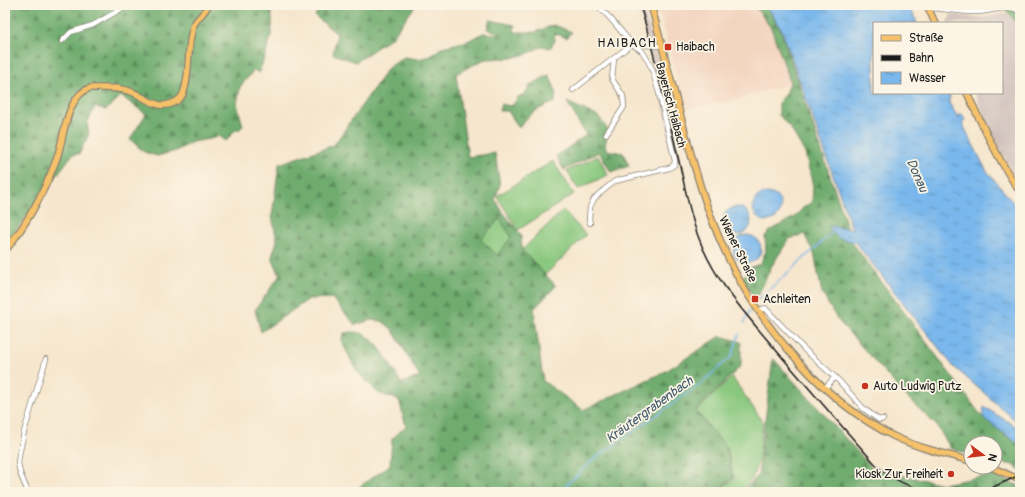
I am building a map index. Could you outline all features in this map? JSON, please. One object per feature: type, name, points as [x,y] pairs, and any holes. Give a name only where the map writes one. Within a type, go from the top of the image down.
[{"type":"main road","points":[[5,251],[23,227],[46,184],[55,163],[70,111],[79,95],[86,89],[90,88],[111,89],[133,92],[151,102],[160,105],[176,102],[182,96],[185,88],[193,27],[196,20],[206,10],[208,5]]},
{"type":"main road","name":"Wiener Straße","points":[[651,5],[692,159],[707,208],[735,273],[758,310],[786,348],[825,388],[858,416],[900,439],[935,452],[963,459]]},
{"type":"main road","points":[[928,7],[935,22]]},
{"type":"main road","points":[[968,94],[996,151],[1020,192]]},
{"type":"main road","points":[[1003,472],[1020,480]]},
{"type":"street","points":[[62,41],[71,32],[93,25],[128,5]]},
{"type":"street","name":"Bayerisch Haibach","points":[[590,223],[590,207],[594,199],[616,181],[669,168],[674,165],[675,161],[652,69],[647,59],[642,51],[632,44],[597,5]]},
{"type":"street","points":[[928,7],[973,12],[1006,8],[1020,11]]},
{"type":"street","points":[[573,90],[632,44],[662,45]]},
{"type":"street","points":[[606,134],[624,106],[623,96],[612,79],[614,59]]},
{"type":"street","points":[[758,310],[765,308],[805,350],[835,377],[864,409],[879,420],[883,419]]},
{"type":"street","points":[[28,492],[20,473],[18,463],[19,455],[24,432],[46,359]]},
{"type":"street","points":[[825,388],[835,377]]},
{"type":"street","points":[[858,416],[864,409]]},
{"type":"shaded area","points":[[637,5],[642,5],[677,138],[670,139],[667,120]]},
{"type":"shaded area","points":[[657,5],[754,5],[771,28],[790,83],[732,101],[685,109]]},
{"type":"shaded area","points":[[1007,13],[1020,27],[1020,185],[988,126],[975,94],[1003,94],[1003,22],[947,22],[951,14],[980,18]]},
{"type":"green space","points":[[5,5],[268,5],[271,13],[272,30],[268,48],[259,73],[254,70],[240,87],[237,104],[243,126],[239,130],[235,130],[226,141],[218,136],[192,142],[176,151],[157,156],[144,152],[130,139],[146,114],[121,96],[106,110],[95,107],[87,123],[89,134],[79,154],[73,154],[5,245]]},
{"type":"green space","points":[[320,5],[416,5],[392,37],[356,62],[333,54],[337,34],[315,16]]},
{"type":"green space","points":[[754,5],[765,5],[780,28],[853,244],[983,418],[1020,445],[1020,472],[1013,465],[1003,463],[1003,435],[963,435],[963,452],[951,449],[937,426],[905,395],[837,319],[822,293],[814,253],[804,234],[789,239],[771,267],[756,300],[742,279],[751,267],[760,264],[766,251],[765,236],[770,231],[796,216],[803,208],[812,202],[813,186],[805,153],[791,129],[779,115],[779,102],[786,94],[790,83],[771,28]]},
{"type":"green space","points":[[1000,5],[1020,5],[1020,27],[1003,6]]},
{"type":"green space","points":[[490,20],[515,25],[514,32],[535,32],[554,25],[572,32],[567,38],[554,33],[555,41],[550,48],[542,46],[527,54],[511,58],[485,59],[456,74],[468,157],[495,153],[500,185],[495,199],[521,235],[522,250],[556,286],[534,309],[543,381],[583,410],[666,371],[721,336],[741,342],[741,366],[695,411],[726,447],[733,478],[720,488],[721,492],[352,492],[390,465],[392,439],[406,426],[399,400],[378,393],[356,370],[341,340],[344,333],[359,332],[375,343],[385,356],[401,383],[420,377],[392,329],[382,321],[371,320],[355,325],[332,298],[309,299],[261,332],[255,310],[280,275],[272,257],[277,241],[272,216],[279,164],[334,145],[388,68],[404,57],[418,59],[431,56],[442,47],[468,41],[483,33],[496,34],[497,32],[487,29]],"holes":[[[499,218],[511,236],[497,255],[481,240]]]},
{"type":"green space","points":[[549,75],[556,91],[555,102],[535,112],[527,118],[519,128],[508,111],[499,111],[501,104],[510,106],[518,97],[525,94],[530,85]]},
{"type":"green space","points":[[567,102],[599,117],[608,130],[605,146],[607,150],[623,153],[629,166],[611,172],[599,152],[564,170],[556,156],[586,135]]},
{"type":"green space","points":[[598,156],[608,175],[578,189],[567,171]]},
{"type":"green space","points":[[553,161],[574,194],[518,230],[497,196]]},
{"type":"green space","points":[[563,210],[586,235],[545,275],[522,250]]},
{"type":"green space","points":[[500,218],[511,236],[511,239],[497,255],[480,240]]},
{"type":"green space","points":[[773,358],[873,469],[943,484],[991,475],[1020,486],[1020,492],[903,492],[892,487],[890,492],[741,492],[758,476]]},
{"type":"green space","points":[[732,377],[763,422],[759,459],[752,479],[739,492],[722,492],[721,488],[734,479],[727,448],[696,411]]},
{"type":"water","name":"Donau","points":[[766,5],[909,5],[917,22],[873,22],[873,94],[949,94],[949,103],[959,119],[959,114],[962,114],[965,120],[962,123],[986,170],[1020,211],[1020,423],[953,366],[855,242],[838,238],[828,226],[852,229],[781,28]]},
{"type":"water","points":[[767,193],[777,197],[781,207],[777,217],[767,221],[757,217],[753,207],[757,197]]},
{"type":"water","points":[[737,207],[747,211],[751,221],[747,231],[737,235],[727,231],[723,221],[727,211]]},
{"type":"water","points":[[747,235],[757,239],[761,249],[757,259],[747,263],[737,259],[733,249],[737,239]]},
{"type":"water","points":[[984,407],[1020,429],[1020,445],[983,418]]},
{"type":"waterway","name":"Kräutergrabenbach","points":[[760,298],[833,232]]},
{"type":"waterway","name":"Kräutergrabenbach","points":[[744,323],[750,310]]},
{"type":"waterway","name":"Kräutergrabenbach","points":[[559,492],[594,459],[698,386],[732,356],[739,334]]},
{"type":"railway","points":[[640,5],[651,43],[692,217],[704,250],[718,277],[754,324],[877,466],[902,483],[931,492]]},
{"type":"railway","points":[[971,492],[991,488],[1020,475]]},
{"type":"place","name":"Haibach","points":[[668,47]]},
{"type":"place","name":"Achleiten","points":[[755,299]]},
{"type":"place","name":"Auto Ludwig Putz","points":[[865,386]]},
{"type":"place","name":"Kiosk Zur Freiheit","points":[[951,474]]},
{"type":"district","name":"HAIBACH","points":[[627,42]]}]
